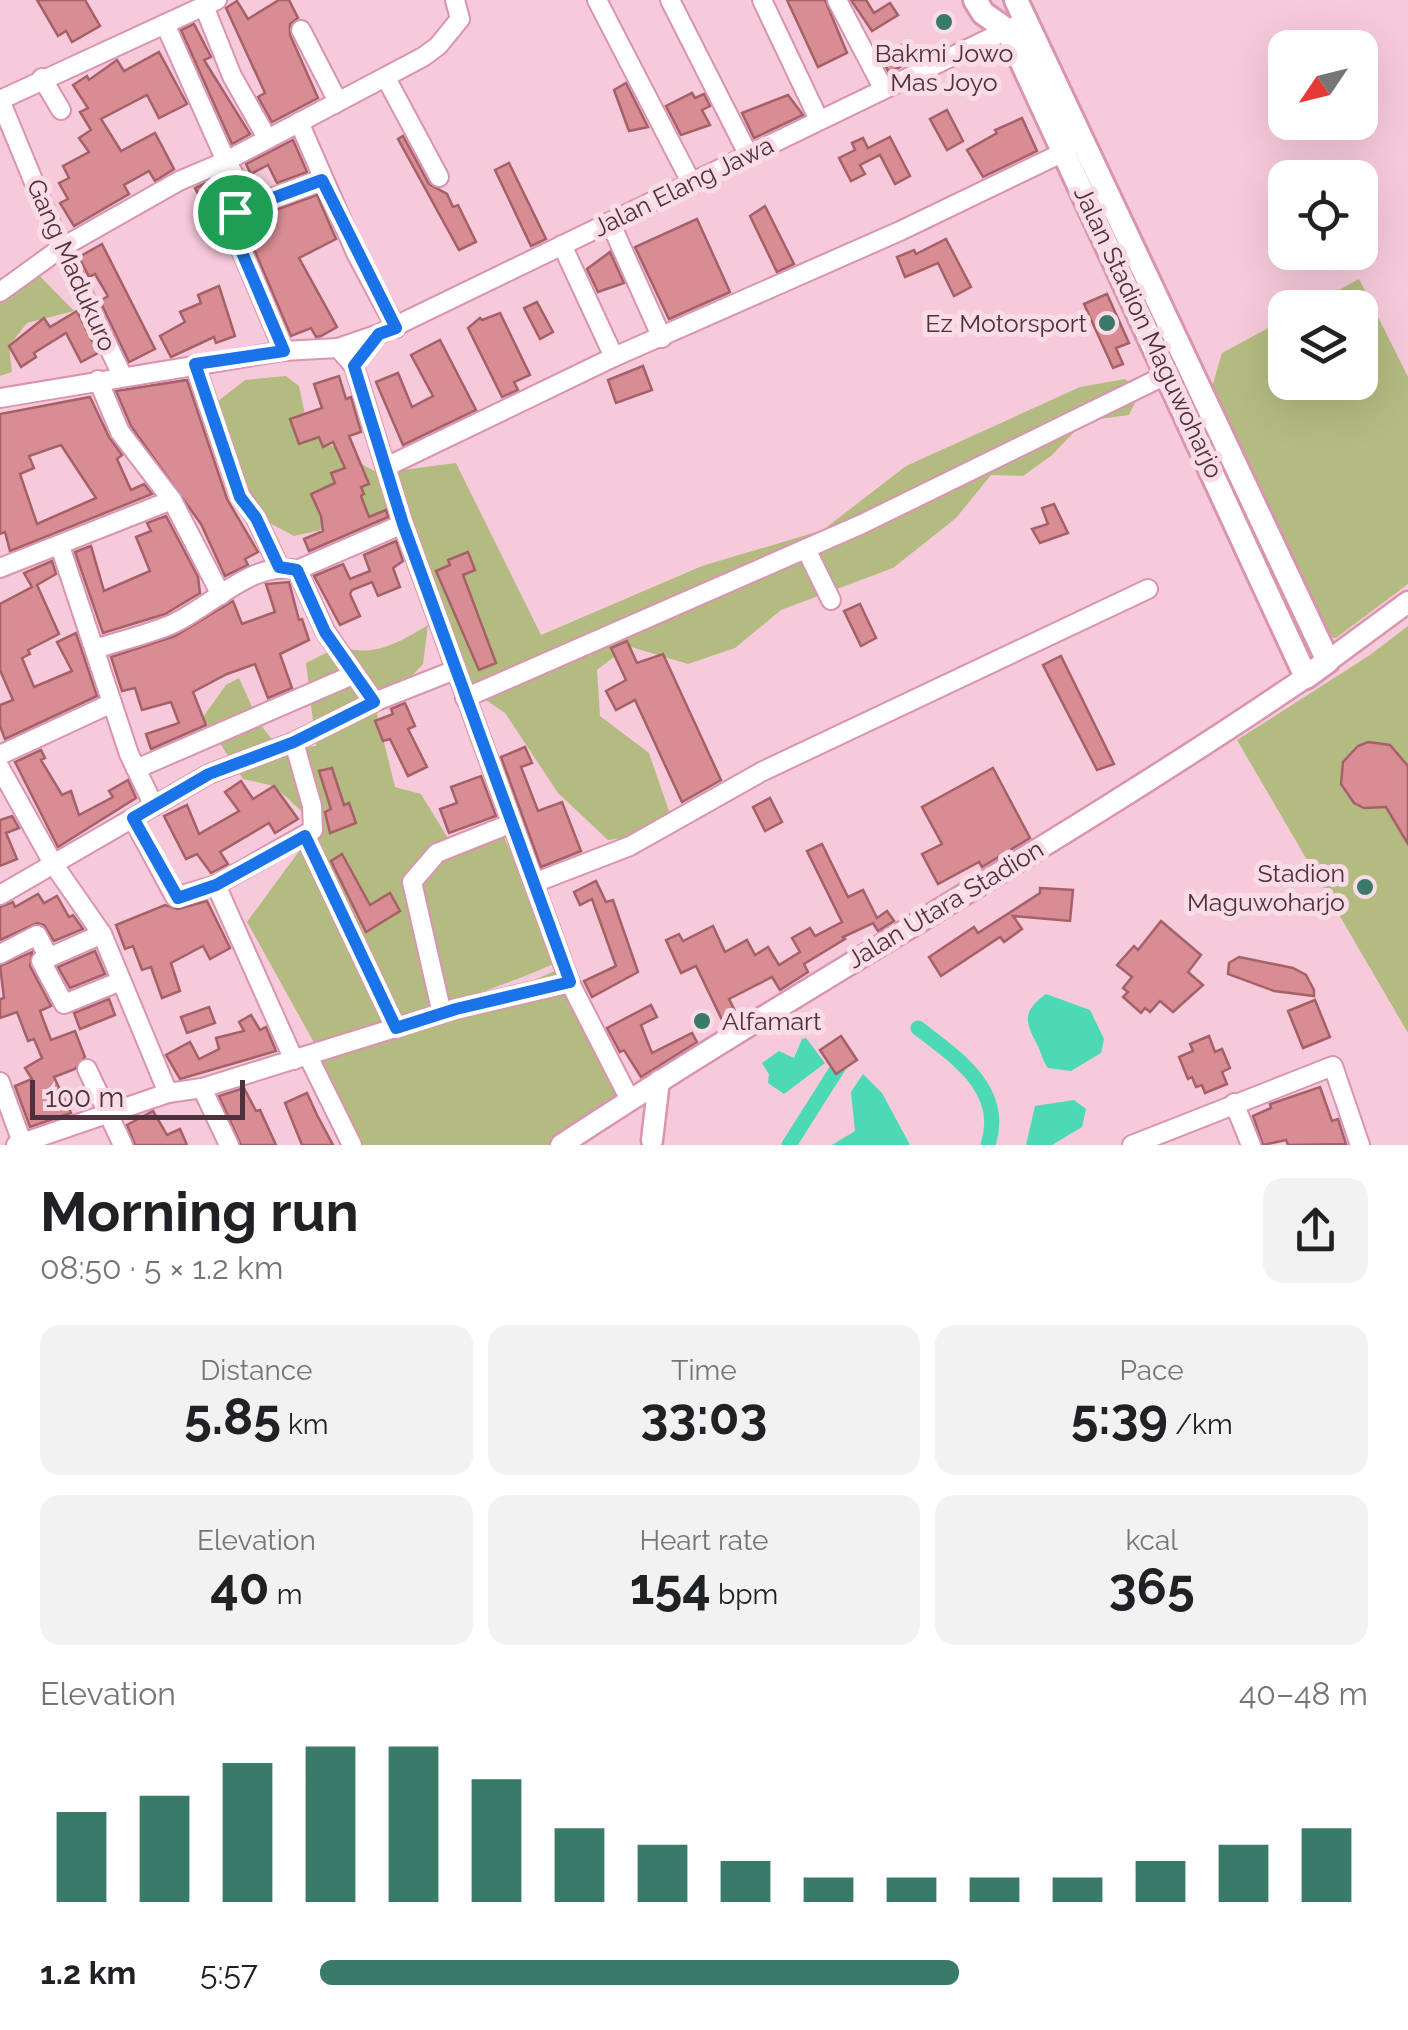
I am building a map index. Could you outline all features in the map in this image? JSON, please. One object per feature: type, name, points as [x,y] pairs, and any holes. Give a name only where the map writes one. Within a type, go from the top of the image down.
[{"type":"main road","name":"Jalan Stadion Maguwoharjo","points":[[975,0],[983,12],[1017,17]]},
{"type":"main road","name":"Jalan Stadion Maguwoharjo","points":[[1017,17],[1066,152],[1168,374],[1206,430],[1328,661]]},
{"type":"main road","name":"Jalan Stadion Maguwoharjo","points":[[1017,17],[1206,430],[1306,677]]},
{"type":"main road","name":"Jalan Utara Stadion","points":[[1306,677],[1328,661]]},
{"type":"street","points":[[0,292],[62,248],[179,181],[226,161],[423,57],[450,34],[461,16],[455,0]]},
{"type":"street","points":[[597,0],[691,182]]},
{"type":"street","points":[[670,0],[748,154]]},
{"type":"street","points":[[762,0],[819,120]]},
{"type":"street","points":[[837,0],[883,88]]},
{"type":"street","points":[[0,100],[211,3],[232,76],[267,138]]},
{"type":"street","name":"Jalan Elang Jawa","points":[[0,398],[195,364],[284,351],[338,348],[388,331],[819,120],[1017,17]]},
{"type":"street","points":[[165,24],[226,161],[252,205]]},
{"type":"street","points":[[301,30],[336,96],[335,104]]},
{"type":"street","points":[[42,78],[62,110]]},
{"type":"street","points":[[386,78],[438,178]]},
{"type":"street","name":"Gang Madukuro","points":[[0,100],[62,248],[122,375]]},
{"type":"street","points":[[300,122],[388,331],[354,366]]},
{"type":"street","points":[[386,468],[614,357],[1066,152]]},
{"type":"street","points":[[284,351],[232,229],[235,212],[322,180]]},
{"type":"street","points":[[610,222],[662,338]]},
{"type":"street","points":[[562,245],[614,357]]},
{"type":"street","points":[[338,348],[354,366],[403,524],[570,982],[653,1142]]},
{"type":"street","points":[[195,364],[240,497],[374,702]]},
{"type":"street","points":[[465,698],[806,548],[1168,374]]},
{"type":"street","points":[[98,380],[128,446],[172,500],[222,595]]},
{"type":"street","points":[[0,568],[172,500]]},
{"type":"street","points":[[94,648],[171,625],[222,595],[403,524]]},
{"type":"street","points":[[60,546],[112,703],[154,806]]},
{"type":"street","points":[[806,548],[831,600]]},
{"type":"street","points":[[534,883],[630,846],[762,772],[1148,589]]},
{"type":"street","points":[[1328,661],[1408,602]]},
{"type":"street","points":[[0,895],[209,774],[294,742],[374,702],[455,670]]},
{"type":"street","points":[[136,769],[355,674]]},
{"type":"street","name":"Jalan Utara Stadion","points":[[562,1145],[659,1080],[1092,816],[1306,677]]},
{"type":"street","points":[[0,755],[112,703]]},
{"type":"street","points":[[133,818],[175,897],[216,885],[313,830],[294,742]]},
{"type":"street","points":[[0,768],[6,794],[102,934],[168,1093]]},
{"type":"street","points":[[442,1014],[412,882],[438,853],[512,822]]},
{"type":"street","points":[[305,836],[396,1028]]},
{"type":"street","points":[[216,885],[301,1058],[352,1145]]},
{"type":"street","points":[[102,934],[41,962],[64,1004],[121,981]]},
{"type":"street","points":[[0,954],[38,935],[48,956]]},
{"type":"street","points":[[0,1082],[20,1144],[168,1093],[202,1088],[442,1014],[570,982]]},
{"type":"street","points":[[1132,1145],[1333,1066],[1360,1145]]},
{"type":"street","points":[[87,1070],[123,1145]]},
{"type":"street","points":[[653,1142],[659,1080]]},
{"type":"street","points":[[202,1088],[230,1145]]},
{"type":"street","points":[[1234,1103],[1251,1145]]},
{"type":"shaded area","points":[[34,270],[74,311],[27,323],[9,346],[12,372],[0,376],[0,278]]},
{"type":"shaded area","points":[[1359,279],[1364,290],[1339,290]]},
{"type":"shaded area","points":[[1378,317],[1408,377],[1408,584],[1336,638],[1328,637],[1211,390],[1222,353],[1268,328],[1268,400],[1378,400]]},
{"type":"shaded area","points":[[286,376],[299,386],[308,428],[346,456],[388,478],[388,472],[456,463],[541,635],[702,566],[823,530],[906,466],[1080,387],[1125,379],[1140,392],[1129,415],[1085,421],[1051,456],[1023,476],[991,475],[956,518],[893,568],[781,610],[735,648],[688,664],[628,646],[597,670],[600,716],[649,753],[669,811],[650,834],[608,840],[558,793],[505,713],[458,681],[406,537],[386,540],[372,520],[326,522],[321,530],[294,536],[245,510],[213,405],[245,380]]},
{"type":"shaded area","points":[[428,625],[423,664],[377,714],[395,787],[421,794],[449,840],[503,835],[560,961],[317,1048],[247,922],[305,843],[311,820],[274,786],[243,779],[203,717],[226,685],[239,678],[260,724],[279,748],[316,746],[306,663],[340,646],[363,651],[386,647]]},
{"type":"shaded area","name":"Stadion Maguwoharjo","points":[[1408,626],[1408,1033],[1237,740],[1370,655]]},
{"type":"shaded area","points":[[559,969],[624,1099],[578,1145],[356,1145],[307,1056],[459,1014]]},
{"type":"shaded area","points":[[1046,994],[1090,1010],[1104,1039],[1101,1053],[1071,1071],[1048,1068],[1030,1028],[1030,1011]]},
{"type":"shaded area","points":[[806,1038],[825,1063],[784,1094],[768,1083],[769,1074],[762,1063],[779,1051],[794,1058]]},
{"type":"shaded area","points":[[863,1074],[882,1093],[910,1145],[832,1145],[855,1131],[851,1092]]},
{"type":"shaded area","points":[[1074,1100],[1086,1109],[1082,1127],[1052,1145],[1026,1145],[1035,1106]]},
{"type":"building","points":[[37,0],[85,0],[100,26],[72,42],[66,31],[58,36]]},
{"type":"building","points":[[279,0],[289,0],[298,18],[290,24],[290,35],[318,98],[272,122],[258,97],[265,93],[226,8],[237,1],[248,19]]},
{"type":"building","points":[[787,0],[825,0],[847,53],[818,67]]},
{"type":"building","points":[[851,0],[866,0],[874,13],[890,3],[898,15],[872,31]]},
{"type":"building","points":[[194,24],[211,57],[204,60],[250,134],[232,144],[181,30]]},
{"type":"building","points":[[909,41],[918,57],[889,73],[881,56]]},
{"type":"building","points":[[159,52],[187,104],[159,118],[147,95],[101,119],[121,151],[155,133],[174,169],[155,181],[149,171],[124,185],[129,194],[74,226],[60,203],[68,199],[59,183],[69,178],[63,166],[89,152],[79,138],[91,130],[80,112],[88,108],[73,85],[87,76],[89,80],[117,60],[124,71]]},
{"type":"building","points":[[626,83],[648,127],[629,131],[614,90]]},
{"type":"building","points":[[692,93],[695,98],[704,94],[710,106],[702,110],[710,125],[681,135],[666,106]]},
{"type":"building","points":[[788,95],[803,115],[754,138],[742,113]]},
{"type":"building","points":[[947,110],[963,141],[947,150],[930,119]]},
{"type":"building","points":[[1022,118],[1037,151],[983,177],[967,150],[997,133],[995,130]]},
{"type":"building","points":[[403,136],[429,184],[447,194],[453,207],[458,205],[476,242],[459,250],[398,139]]},
{"type":"building","points":[[890,137],[910,176],[895,184],[880,155],[860,165],[865,174],[851,181],[839,158],[855,150],[852,143],[863,138],[868,148]]},
{"type":"building","points":[[293,140],[307,172],[277,183],[268,165],[251,174],[246,164]]},
{"type":"building","points":[[509,163],[546,239],[531,246],[495,170]]},
{"type":"building","points":[[206,183],[210,191],[225,184],[234,198],[229,200],[226,195],[205,207],[195,188]]},
{"type":"building","points":[[317,195],[336,239],[299,258],[337,327],[316,337],[311,328],[291,336],[246,230],[270,212]]},
{"type":"building","points":[[765,206],[794,264],[777,272],[750,216]]},
{"type":"building","points":[[697,219],[730,292],[669,319],[635,247]]},
{"type":"building","points":[[946,239],[971,287],[954,296],[938,263],[905,277],[897,257],[914,250],[916,254]]},
{"type":"building","points":[[102,244],[155,349],[129,362],[100,301],[108,296],[95,274],[89,277],[79,257]]},
{"type":"building","points":[[610,252],[624,283],[598,292],[587,269]]},
{"type":"building","points":[[219,286],[235,336],[216,343],[214,337],[171,357],[160,336],[185,322],[180,312],[201,303],[198,295]]},
{"type":"building","name":"Ez Motorsport","points":[[1107,294],[1129,343],[1116,348],[1123,364],[1113,368],[1084,304]]},
{"type":"building","points":[[537,302],[553,332],[540,339],[524,308]]},
{"type":"building","points":[[77,311],[98,353],[81,362],[66,333],[34,353],[36,357],[21,367],[9,346],[44,318],[50,327]]},
{"type":"building","points":[[500,313],[530,375],[514,382],[518,390],[502,397],[468,328],[480,318]]},
{"type":"building","points":[[440,340],[476,410],[403,445],[376,382],[398,373],[412,407],[433,396],[411,355]]},
{"type":"building","points":[[643,366],[652,390],[616,403],[608,380]]},
{"type":"building","points":[[339,376],[346,399],[351,397],[361,432],[349,436],[369,484],[361,487],[361,496],[369,517],[386,510],[388,517],[309,551],[304,539],[323,531],[311,494],[335,483],[331,473],[345,468],[333,442],[323,447],[319,437],[299,444],[290,419],[322,408],[314,384]]},
{"type":"building","points":[[187,380],[227,499],[258,552],[245,559],[248,565],[225,576],[201,524],[131,426],[116,391]]},
{"type":"building","points":[[90,397],[122,455],[117,459],[131,490],[144,484],[152,494],[10,551],[5,532],[0,534],[0,414]],"holes":[[[61,445],[96,498],[37,524],[20,474],[34,468],[29,456]]]},
{"type":"building","points":[[1054,504],[1068,533],[1040,543],[1032,529],[1048,524],[1042,508]]},
{"type":"building","points":[[166,516],[198,577],[200,593],[165,614],[103,633],[75,552],[91,546],[104,591],[150,571],[136,537],[151,531],[147,523]]},
{"type":"building","points":[[396,541],[403,561],[393,568],[400,587],[378,596],[372,582],[352,590],[350,594],[360,616],[340,625],[314,576],[343,564],[350,579],[370,571],[364,555]]},
{"type":"building","points":[[468,552],[475,570],[463,575],[496,663],[479,670],[436,571],[450,565],[448,560]]},
{"type":"building","points":[[52,561],[56,574],[37,585],[59,634],[28,650],[30,654],[22,658],[34,687],[72,671],[57,642],[76,633],[97,696],[5,739],[0,726],[0,705],[13,700],[0,670],[0,604],[32,587],[24,573]]},
{"type":"building","points":[[289,582],[309,640],[280,654],[292,688],[268,698],[255,664],[227,674],[193,692],[206,725],[151,749],[146,734],[179,723],[171,702],[142,710],[135,688],[122,691],[111,657],[175,636],[233,601],[242,624],[275,612],[266,584]]},
{"type":"building","points":[[860,604],[876,638],[861,646],[844,611]]},
{"type":"building","points":[[627,641],[637,663],[663,654],[721,780],[682,802],[635,700],[616,710],[606,691],[626,680],[611,648]]},
{"type":"building","points":[[1061,656],[1114,764],[1097,770],[1043,665]]},
{"type":"building","points":[[405,703],[415,726],[408,729],[427,767],[408,776],[390,739],[383,741],[375,721],[393,714],[391,709]]},
{"type":"building","points":[[1368,742],[1390,745],[1408,766],[1408,844],[1386,807],[1364,808],[1354,803],[1341,784],[1343,762],[1358,746]]},
{"type":"building","points":[[525,747],[532,763],[521,767],[538,811],[562,802],[581,851],[541,867],[501,757]]},
{"type":"building","points":[[41,750],[45,758],[41,760],[62,795],[71,791],[79,815],[113,797],[109,791],[128,780],[136,798],[58,847],[15,762]]},
{"type":"building","points":[[332,768],[344,805],[349,803],[356,823],[330,833],[325,812],[331,809],[319,771]]},
{"type":"building","points":[[993,768],[1030,838],[982,867],[979,862],[938,884],[922,854],[942,844],[922,807]]},
{"type":"building","points":[[481,776],[496,816],[449,833],[440,809],[457,803],[451,787]]},
{"type":"building","points":[[241,781],[253,799],[274,786],[298,819],[275,833],[269,823],[220,852],[228,864],[211,873],[197,854],[186,859],[164,816],[187,805],[199,834],[239,811],[225,792]]},
{"type":"building","points":[[770,798],[782,822],[765,831],[753,807]]},
{"type":"building","points":[[12,816],[19,828],[6,833],[17,859],[0,866],[0,820]]},
{"type":"building","points":[[822,844],[848,897],[863,890],[877,918],[887,911],[894,921],[878,931],[873,923],[843,937],[804,964],[808,972],[780,990],[772,977],[729,999],[738,1017],[724,1024],[696,966],[681,973],[666,940],[679,934],[683,941],[713,926],[725,952],[747,940],[755,955],[768,947],[779,965],[800,952],[792,938],[810,928],[815,936],[842,922],[807,851]]},
{"type":"building","points":[[342,854],[370,905],[390,893],[400,911],[366,932],[331,861]]},
{"type":"building","points":[[596,881],[606,902],[613,900],[638,972],[592,997],[584,981],[616,966],[592,899],[580,905],[574,892]]},
{"type":"building","points":[[1040,888],[1073,890],[1070,921],[1013,916],[1022,929],[1004,942],[1000,937],[941,976],[929,957],[974,927],[978,933],[1040,893]]},
{"type":"building","points":[[38,894],[44,903],[57,896],[69,917],[73,915],[83,929],[54,941],[44,925],[37,923],[0,940],[0,907],[13,902],[15,907]]},
{"type":"building","points":[[207,901],[230,948],[210,959],[203,946],[171,963],[180,991],[162,998],[151,967],[142,970],[133,946],[125,949],[116,925],[165,905],[178,909]]},
{"type":"building","points":[[1161,921],[1201,955],[1188,972],[1203,985],[1173,1012],[1160,1001],[1150,1012],[1145,1008],[1141,1013],[1123,997],[1128,992],[1123,988],[1132,977],[1117,965],[1134,946],[1138,950]]},
{"type":"building","points":[[95,951],[105,974],[70,988],[58,967]]},
{"type":"building","points":[[32,952],[30,966],[51,1006],[40,1011],[51,1040],[75,1031],[85,1057],[75,1069],[54,1077],[71,1113],[30,1127],[15,1086],[32,1079],[25,1068],[42,1058],[34,1039],[28,1041],[17,1012],[0,1018],[0,999],[4,998],[0,966]]},
{"type":"building","points":[[1239,957],[1293,968],[1306,975],[1314,996],[1274,991],[1228,974],[1229,963]]},
{"type":"building","points":[[109,999],[115,1015],[80,1029],[74,1013]]},
{"type":"building","points":[[1315,1000],[1330,1037],[1303,1048],[1288,1011]]},
{"type":"building","points":[[651,1005],[657,1017],[641,1025],[652,1053],[692,1033],[697,1042],[641,1077],[624,1050],[620,1052],[607,1028]]},
{"type":"building","points":[[209,1007],[215,1023],[187,1033],[181,1017]]},
{"type":"building","points":[[251,1015],[260,1030],[266,1027],[276,1051],[180,1079],[166,1055],[190,1042],[199,1059],[219,1049],[216,1038],[244,1031],[239,1022]]},
{"type":"building","points":[[841,1036],[857,1060],[836,1074],[820,1050]]},
{"type":"building","points":[[1209,1036],[1215,1052],[1222,1049],[1230,1068],[1222,1072],[1227,1084],[1205,1093],[1202,1085],[1196,1087],[1192,1077],[1188,1079],[1179,1057],[1193,1051],[1190,1044]]},
{"type":"building","points":[[1320,1087],[1332,1121],[1338,1119],[1346,1144],[1288,1145],[1286,1140],[1263,1145],[1253,1116],[1271,1108],[1270,1104]]},
{"type":"building","points":[[244,1088],[256,1111],[260,1110],[276,1145],[241,1145],[219,1096]]},
{"type":"building","points":[[307,1093],[333,1145],[302,1145],[285,1103]]},
{"type":"building","points":[[153,1111],[167,1135],[180,1129],[187,1145],[135,1145],[127,1125]]},
{"type":"waterway","points":[[918,1028],[962,1064],[984,1092],[992,1125],[988,1145]]},
{"type":"waterway","points":[[789,1145],[839,1066]]},
{"type":"place","name":"Bakmi Jowo Mas Joyo","points":[[944,22]]},
{"type":"place","name":"Ez Motorsport","points":[[1107,323]]},
{"type":"place","name":"Stadion Maguwoharjo","points":[[1365,887]]},
{"type":"place","name":"Alfamart","points":[[702,1021]]},
{"type":"route","points":[[322,180],[396,328],[379,334],[354,366],[403,524],[570,982],[456,1009],[396,1028],[305,836],[216,885],[178,898],[133,818],[209,774],[294,742],[374,702],[325,632],[297,570],[279,567],[256,518],[240,497],[195,364],[284,351],[232,229],[235,212],[322,180]]}]
